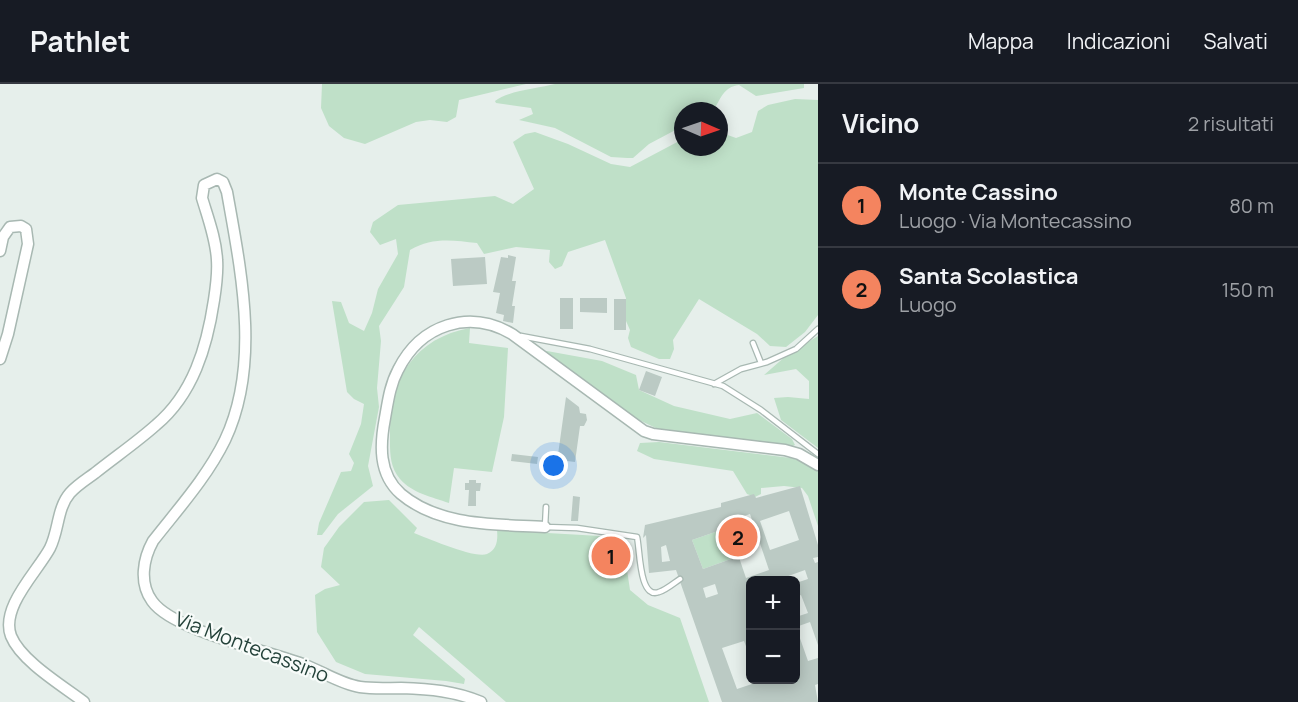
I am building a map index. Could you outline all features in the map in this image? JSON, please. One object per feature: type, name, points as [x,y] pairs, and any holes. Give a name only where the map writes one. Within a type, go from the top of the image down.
[{"type":"street","name":"Via Montecassino","points":[[84,702],[53,679],[17,645],[10,635],[10,614],[14,601],[50,548],[61,509],[71,492],[158,423],[183,393],[201,359],[210,324],[217,278],[215,244],[202,191],[204,185],[216,179],[222,182],[227,192],[242,291],[244,360],[240,390],[225,441],[214,460],[146,553],[144,585],[150,600],[168,616],[192,627],[304,665],[358,687],[443,690],[481,702]]},
{"type":"street","points":[[0,251],[3,237],[10,227],[21,225],[26,230],[28,244],[8,334],[0,359]]},
{"type":"street","points":[[545,527],[470,522],[424,509],[400,493],[384,467],[382,433],[388,396],[399,368],[415,345],[443,327],[467,321],[488,323],[512,334],[644,431],[785,450],[799,454],[818,465]]},
{"type":"lane","points":[[714,384],[741,369],[796,349],[818,328]]},
{"type":"lane","points":[[512,334],[590,349],[723,386],[761,410],[818,454]]},
{"type":"lane","points":[[753,343],[760,363]]},
{"type":"lane","points":[[546,507],[545,527],[577,528],[637,537],[642,579],[648,591],[658,593],[680,579]]},
{"type":"green space","points":[[322,84],[526,84],[459,100],[456,117],[447,122],[430,120],[416,122],[365,144],[344,138],[329,126],[321,108]]},
{"type":"green space","points":[[555,84],[804,84],[804,88],[756,96],[739,85],[729,88],[718,102],[674,102],[674,131],[649,144],[633,158],[611,157],[555,128],[519,120],[533,114],[531,108],[495,101],[515,92]]},
{"type":"green space","points":[[795,99],[818,100],[818,315],[805,332],[786,347],[770,346],[757,334],[699,299],[673,340],[674,349],[670,359],[659,359],[631,347],[628,338],[630,330],[626,321],[626,298],[605,240],[568,252],[562,266],[555,269],[549,262],[550,250],[516,247],[484,254],[477,243],[451,240],[434,241],[418,246],[410,250],[404,287],[379,326],[381,341],[377,388],[379,407],[368,466],[373,486],[338,514],[322,535],[317,535],[319,523],[341,472],[351,471],[354,463],[349,454],[361,424],[364,404],[347,392],[332,301],[341,302],[349,323],[364,331],[372,313],[378,289],[398,254],[396,239],[380,245],[370,232],[373,222],[398,205],[495,196],[513,204],[534,189],[513,142],[525,134],[535,132],[611,164],[630,167],[674,144],[674,156],[728,156],[728,135],[736,138],[752,132],[758,111],[768,105]]},
{"type":"green space","points":[[470,328],[469,343],[508,348],[504,417],[492,472],[454,468],[449,503],[416,491],[396,474],[390,453],[391,415],[394,396],[400,380],[420,352],[434,341],[450,333]]},
{"type":"green space","points":[[818,336],[818,448],[781,420],[774,398],[809,399],[809,381],[796,369],[764,375],[787,355]]},
{"type":"green space","points":[[547,351],[602,361],[636,375],[639,390],[674,406],[730,419],[757,413],[792,439],[795,445],[788,448],[662,431],[637,419],[544,353]]},
{"type":"green space","points":[[659,442],[791,458],[809,464],[818,470],[818,526],[808,496],[802,488],[784,486],[761,488],[761,494],[755,497],[747,494],[733,471],[654,459],[637,451],[640,443]]},
{"type":"green space","points":[[389,500],[417,528],[414,533],[472,554],[487,554],[493,550],[497,541],[497,530],[600,536],[612,538],[616,543],[623,543],[630,590],[648,605],[680,618],[709,702],[506,702],[419,627],[413,635],[465,679],[464,684],[365,674],[336,662],[317,632],[315,595],[325,589],[340,585],[321,567],[324,548],[339,527],[364,502]]},
{"type":"green space","points":[[721,530],[731,559],[703,569],[692,540]]},
{"type":"building","points":[[508,255],[516,257],[512,281],[516,281],[512,306],[515,306],[513,323],[503,321],[504,315],[496,313],[500,293],[493,292],[501,257],[508,258]]},
{"type":"building","points":[[485,257],[487,284],[453,286],[451,259]]},
{"type":"building","points":[[560,298],[573,298],[573,329],[560,329]]},
{"type":"building","points":[[580,298],[607,298],[607,313],[580,312]]},
{"type":"building","points":[[614,299],[626,299],[626,330],[614,330]]},
{"type":"building","points":[[646,371],[662,377],[655,396],[639,390]]},
{"type":"building","points":[[566,397],[579,407],[580,413],[586,414],[587,420],[584,426],[580,426],[575,462],[567,461],[566,471],[556,469]]},
{"type":"building","points":[[512,454],[538,457],[537,464],[511,461]]},
{"type":"building","points":[[469,480],[481,483],[480,491],[476,491],[476,506],[468,506],[469,490],[465,490],[465,483],[469,483]]},
{"type":"building","points":[[800,486],[818,545],[818,557],[813,558],[815,563],[818,562],[818,645],[810,622],[800,626],[800,616],[808,613],[800,595],[800,582],[808,579],[805,570],[788,576],[752,576],[769,570],[750,514],[727,522],[746,578],[746,646],[744,641],[722,648],[737,689],[752,684],[800,684],[800,638],[808,661],[818,658],[818,684],[815,685],[818,702],[722,702],[676,570],[649,573],[646,535],[643,538],[645,525],[721,507],[721,503],[754,494],[756,498]],"holes":[[[789,511],[799,540],[770,550],[760,521]],[[721,530],[731,559],[703,569],[692,540]],[[666,545],[670,561],[662,562],[661,547]],[[715,584],[718,594],[706,598],[703,588]]]},
{"type":"building","points":[[573,496],[580,497],[578,521],[571,521]]},
{"type":"place","name":"Santa Scolastica","points":[[738,537]]},
{"type":"place","name":"Monte Cassino","points":[[611,556]]}]
